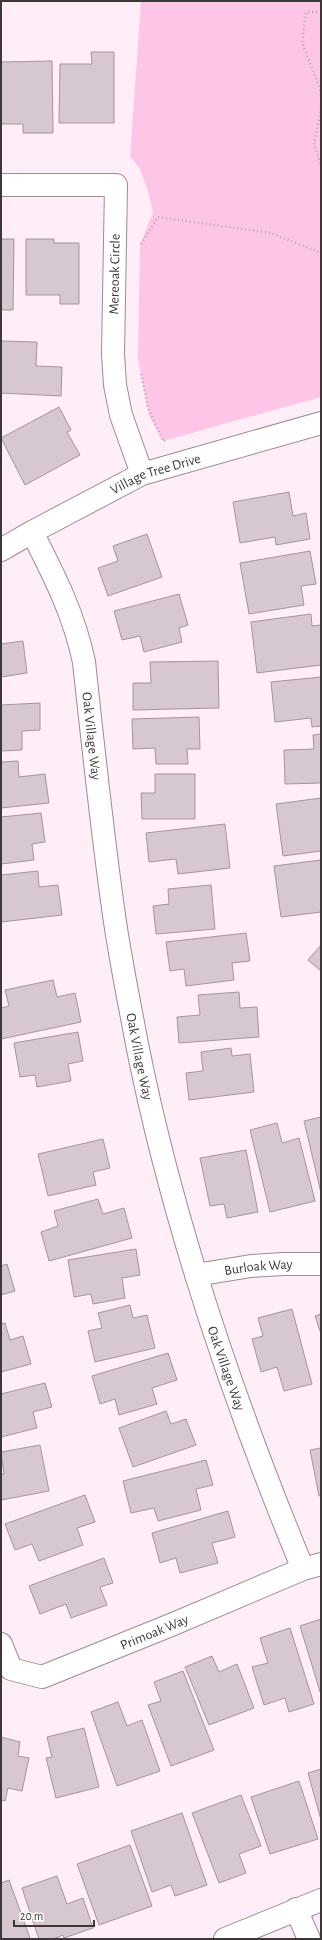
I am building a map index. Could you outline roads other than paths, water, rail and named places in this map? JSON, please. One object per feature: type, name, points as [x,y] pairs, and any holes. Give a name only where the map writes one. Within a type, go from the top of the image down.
[{"type":"street","name":"Mereoak Circle","points":[[1,185],[116,185],[112,354],[115,385],[121,415],[142,474]]},
{"type":"street","name":"Village Tree Drive","points":[[1,550],[142,474],[321,423]]},
{"type":"street","name":"Oak Village Way","points":[[32,532],[56,579],[78,633],[84,662],[114,916],[126,985],[156,1131],[196,1275],[217,1342],[265,1476],[312,1567]]},
{"type":"street","name":"Burloak Way","points":[[196,1275],[251,1266],[321,1264]]},
{"type":"street","name":"Primoak Way","points":[[1,1644],[11,1669],[42,1677],[312,1567]]},
{"type":"street","points":[[225,1939],[321,1900]]},
{"type":"street","points":[[296,1909],[308,1939]]}]
